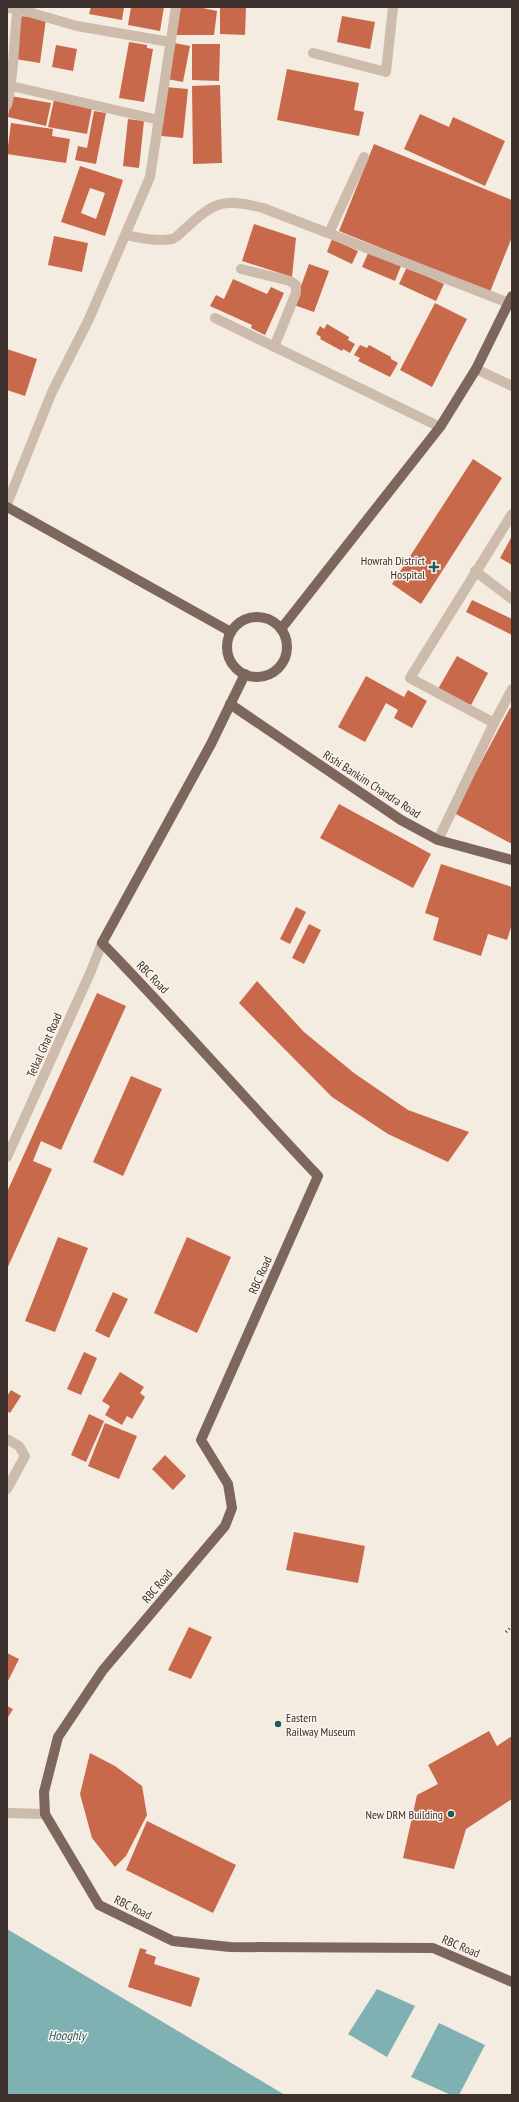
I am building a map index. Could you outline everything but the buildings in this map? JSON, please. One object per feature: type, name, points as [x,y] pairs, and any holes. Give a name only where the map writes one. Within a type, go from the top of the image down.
[{"type":"main road","points":[[281,629],[440,427],[476,369],[510,299]]},
{"type":"main road","points":[[7,508],[231,632]]},
{"type":"main road","points":[[255,616],[274,622],[281,629],[286,638],[287,648],[285,657],[280,666],[273,672],[264,676],[245,674],[237,668],[229,656],[228,641],[231,632],[242,622],[255,616]]},
{"type":"main road","points":[[102,943],[211,744],[245,674]]},
{"type":"main road","name":"Rishi Bankim Chandra Road","points":[[230,704],[401,820],[438,840],[512,860]]},
{"type":"main road","name":"RBC Road","points":[[102,943],[156,998],[264,1120],[318,1176],[201,1440],[228,1484],[232,1508],[224,1526],[103,1670],[58,1737],[44,1792],[45,1814],[99,1905],[173,1941],[230,1947],[433,1948],[512,1982]]},
{"type":"street","points":[[7,504],[52,392],[89,319],[150,177],[176,7]]},
{"type":"street","points":[[313,53],[386,72],[393,7]]},
{"type":"street","points":[[7,8],[18,8],[78,26],[170,42]]},
{"type":"street","points":[[7,104],[11,86],[18,8]]},
{"type":"street","points":[[11,86],[159,120]]},
{"type":"street","points":[[329,234],[364,157]]},
{"type":"street","points":[[126,235],[155,240],[173,239],[205,211],[225,202],[245,204],[263,208],[329,234],[510,299]]},
{"type":"street","points":[[241,269],[290,281],[296,285],[296,293],[274,347]]},
{"type":"street","points":[[214,318],[440,427]]},
{"type":"street","points":[[476,369],[512,386]]},
{"type":"street","points":[[494,723],[410,678],[475,571],[512,514]]},
{"type":"street","points":[[475,571],[512,598]]},
{"type":"street","points":[[438,840],[494,723],[512,689]]},
{"type":"street","name":"Telkal Ghat Road","points":[[7,1157],[91,971],[102,943]]},
{"type":"street","points":[[7,1439],[19,1446],[25,1456],[7,1489]]},
{"type":"street","points":[[7,1813],[45,1814]]},
{"type":"water","name":"Hooghly","points":[[7,1929],[285,2095],[7,2095]]},
{"type":"water","points":[[377,1989],[415,2006],[387,2057],[348,2034]]},
{"type":"water","points":[[439,2023],[485,2045],[459,2095],[451,2095],[411,2077]]},
{"type":"railway","points":[[506,1632],[512,1626]]},
{"type":"place","name":"Howrah District Hospital","points":[[434,567]]},
{"type":"place","name":"Eastern Railway Museum","points":[[278,1724]]},
{"type":"place","name":"New DRM Building","points":[[451,1814]]}]
